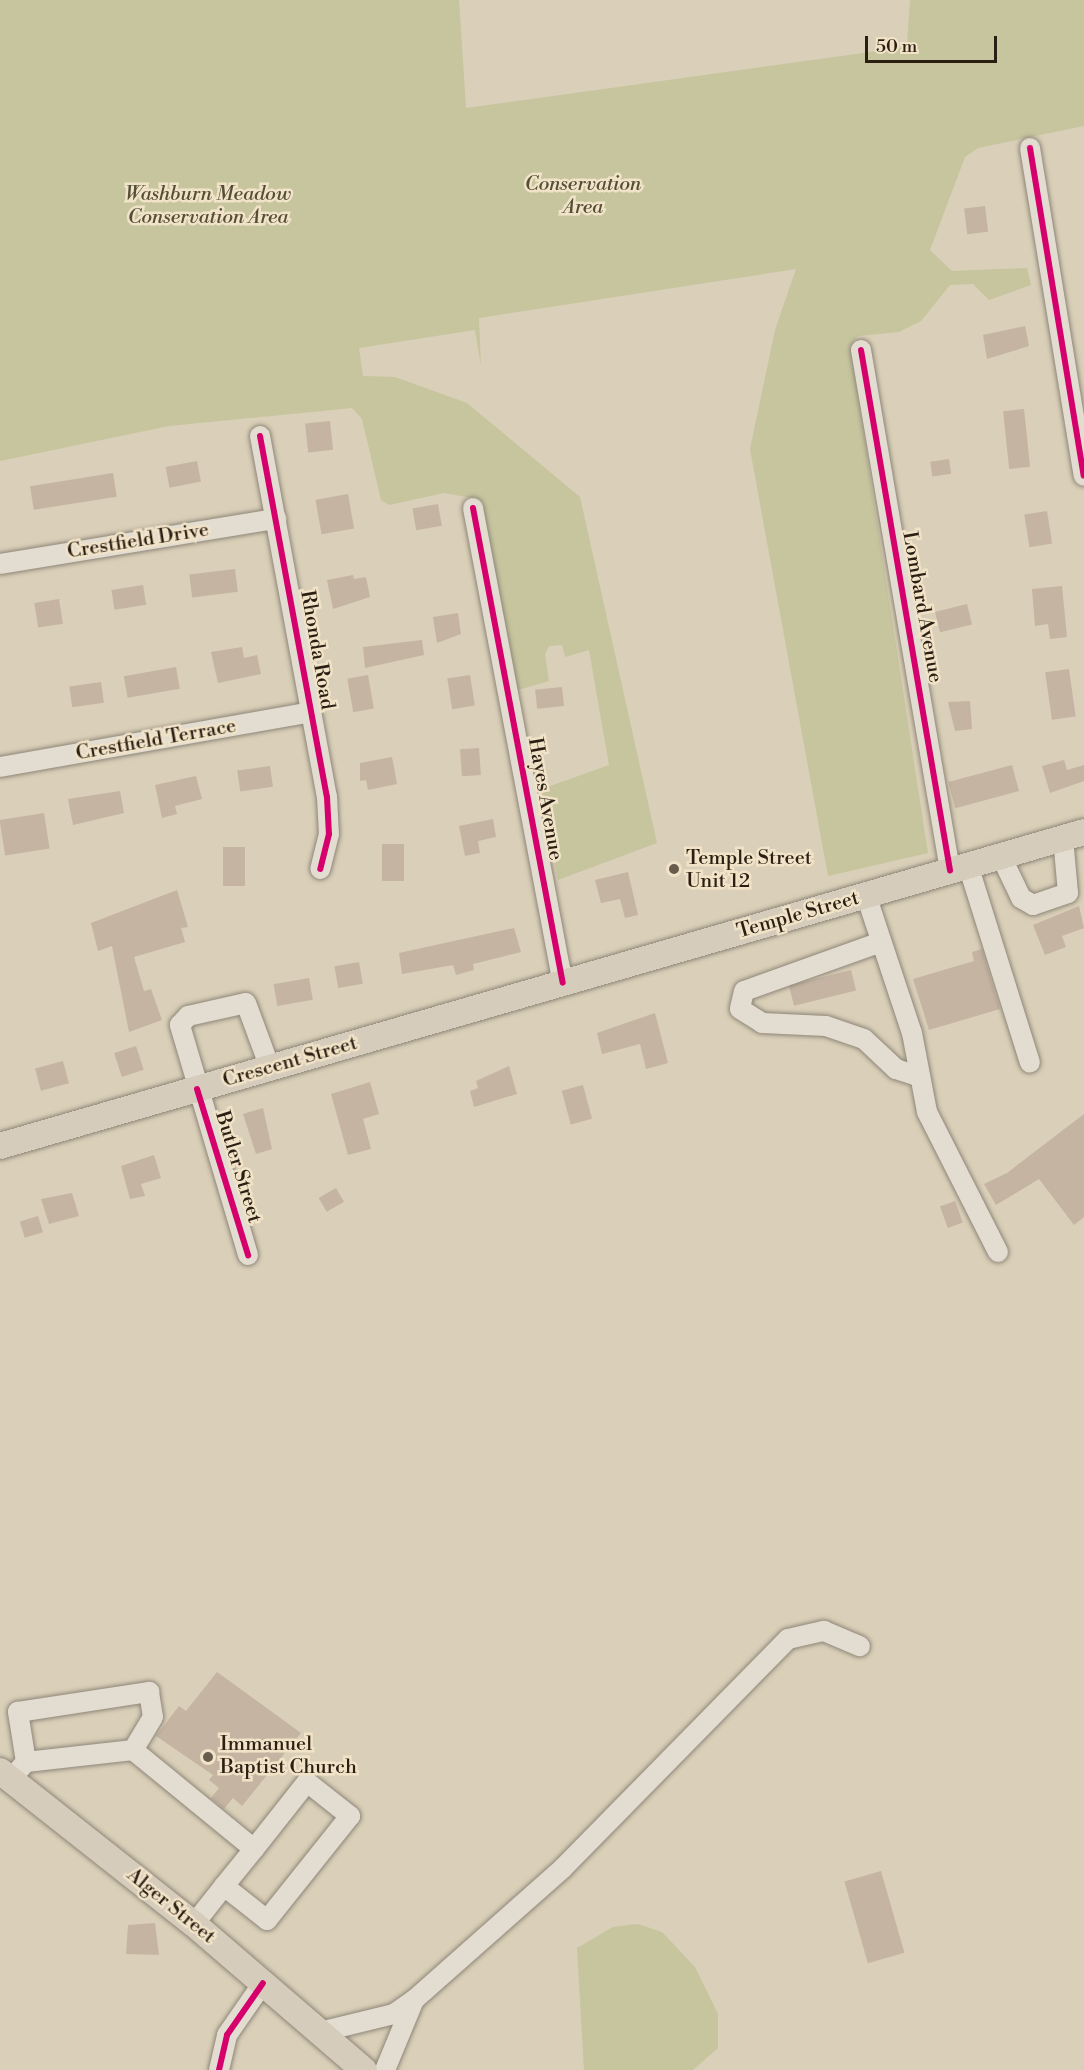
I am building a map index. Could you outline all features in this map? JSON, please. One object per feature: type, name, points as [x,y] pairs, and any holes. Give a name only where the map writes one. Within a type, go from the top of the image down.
[{"type":"main road","name":"Temple Street","points":[[511,998],[1074,835]]},
{"type":"main road","name":"Crescent Street","points":[[0,1146],[511,998]]},
{"type":"main road","name":"Alger Street","points":[[12,1770],[364,2070]]},
{"type":"street","points":[[1030,148],[1084,476]]},
{"type":"street","name":"Lombard Avenue","points":[[861,350],[959,868],[1030,1063]]},
{"type":"street","name":"Rhonda Road","points":[[260,436],[330,816],[320,869]]},
{"type":"street","name":"Hayes Avenue","points":[[473,508],[497,621],[562,983]]},
{"type":"street","name":"Crestfield Drive","points":[[0,564],[276,519]]},
{"type":"street","name":"Crestfield Terrace","points":[[0,767],[311,712]]},
{"type":"street","points":[[1001,856],[1021,898],[1033,905],[1068,893],[1074,835]]},
{"type":"street","points":[[866,895],[912,1033],[927,1112],[998,1252]]},
{"type":"street","points":[[881,942],[744,991],[740,1009],[762,1023],[826,1026],[864,1039],[896,1069],[920,1077]]},
{"type":"street","name":"Butler Street","points":[[248,1255],[196,1089],[180,1025],[188,1016],[246,1003],[270,1068]]},
{"type":"street","points":[[320,2032],[394,2014],[414,2000],[563,1868],[788,1639],[824,1630],[860,1646]]},
{"type":"street","points":[[133,1750],[153,1717],[149,1692],[18,1712],[12,1770],[133,1750],[254,1849]]},
{"type":"street","points":[[194,1924],[307,1782],[350,1816],[267,1920],[225,1886]]},
{"type":"street","points":[[219,2070],[227,2035],[263,1983]]},
{"type":"street","points":[[385,2070],[414,2000]]},
{"type":"green space","points":[[0,0],[459,0],[466,108],[907,47],[910,0],[1084,0],[1084,126],[978,148],[965,157],[930,250],[952,271],[1027,268],[1031,285],[989,300],[973,284],[950,285],[921,321],[899,332],[858,336],[850,346],[928,853],[828,876],[750,449],[775,330],[796,269],[479,318],[481,366],[475,330],[359,348],[363,376],[395,377],[467,403],[580,497],[657,843],[558,880],[542,789],[609,765],[589,650],[565,657],[562,645],[549,646],[545,654],[549,681],[518,690],[496,604],[483,503],[478,499],[444,493],[389,505],[381,500],[362,419],[352,408],[169,426],[0,461]]},
{"type":"green space","points":[[638,1924],[662,1932],[695,1967],[718,2014],[718,2048],[693,2070],[584,2070],[577,1948],[613,1927]]},
{"type":"building","points":[[985,206],[988,232],[967,234],[964,209]]},
{"type":"building","points":[[1025,326],[1029,346],[987,359],[983,335]]},
{"type":"building","points":[[1024,409],[1030,467],[1009,469],[1003,411]]},
{"type":"building","points":[[330,421],[333,450],[308,452],[305,424]]},
{"type":"building","points":[[949,459],[951,474],[932,476],[930,462]]},
{"type":"building","points":[[197,461],[201,482],[170,488],[166,467]]},
{"type":"building","points":[[113,473],[117,497],[34,510],[30,486]]},
{"type":"building","points":[[348,494],[354,528],[322,534],[316,500]]},
{"type":"building","points":[[438,504],[442,526],[416,530],[412,509]]},
{"type":"building","points":[[1047,511],[1052,544],[1029,547],[1024,515]]},
{"type":"building","points":[[235,569],[238,592],[192,597],[189,575]]},
{"type":"building","points":[[353,575],[354,579],[366,577],[370,597],[333,609],[327,580]]},
{"type":"building","points":[[143,585],[146,605],[115,610],[111,590]]},
{"type":"building","points":[[1062,586],[1067,637],[1050,639],[1048,624],[1035,626],[1032,589]]},
{"type":"building","points":[[59,599],[63,624],[38,628],[34,603]]},
{"type":"building","points":[[967,604],[972,624],[940,632],[935,612]]},
{"type":"building","points":[[458,613],[461,634],[437,643],[433,617]]},
{"type":"building","points":[[422,640],[424,655],[365,668],[363,647]]},
{"type":"building","points":[[242,647],[244,658],[257,655],[261,674],[218,683],[211,652]]},
{"type":"building","points":[[176,667],[180,689],[128,698],[124,676]]},
{"type":"building","points":[[1069,669],[1076,717],[1052,720],[1045,672]]},
{"type":"building","points":[[368,675],[374,708],[353,712],[347,679]]},
{"type":"building","points":[[470,675],[475,706],[452,709],[447,679]]},
{"type":"building","points":[[101,682],[104,703],[72,707],[69,686]]},
{"type":"building","points":[[562,687],[564,706],[537,709],[535,690]]},
{"type":"building","points":[[970,701],[972,729],[955,731],[948,702]]},
{"type":"building","points":[[479,748],[481,775],[462,776],[460,749]]},
{"type":"building","points":[[392,757],[397,784],[368,790],[366,780],[360,781],[360,763]]},
{"type":"building","points":[[1064,760],[1067,770],[1084,765],[1084,781],[1050,793],[1042,766]]},
{"type":"building","points":[[1012,765],[1019,791],[955,808],[948,782]]},
{"type":"building","points":[[270,766],[273,787],[240,791],[237,771]]},
{"type":"building","points":[[196,776],[202,799],[175,806],[177,814],[162,818],[155,785]]},
{"type":"building","points":[[120,791],[124,813],[73,825],[68,799]]},
{"type":"building","points":[[44,813],[50,849],[5,856],[0,820]]},
{"type":"building","points":[[493,819],[496,837],[478,841],[480,853],[465,856],[459,826]]},
{"type":"building","points":[[382,844],[404,844],[404,881],[382,881]]},
{"type":"building","points":[[223,847],[245,847],[245,886],[223,886]]},
{"type":"building","points":[[628,872],[638,915],[625,918],[620,899],[601,903],[595,880]]},
{"type":"building","points":[[177,890],[188,927],[181,928],[185,942],[134,957],[144,991],[151,989],[162,1020],[129,1032],[112,946],[98,951],[91,923]]},
{"type":"building","points":[[1079,906],[1084,928],[1062,936],[1066,947],[1045,955],[1033,925]]},
{"type":"building","points":[[514,928],[521,952],[473,964],[474,970],[456,975],[453,965],[402,974],[399,953]]},
{"type":"building","points":[[982,949],[1000,1009],[929,1030],[913,979],[974,961],[972,952]]},
{"type":"building","points":[[359,962],[363,984],[338,988],[334,966]]},
{"type":"building","points":[[851,970],[856,990],[794,1006],[789,985]]},
{"type":"building","points":[[309,978],[313,1000],[277,1006],[274,984]]},
{"type":"building","points":[[655,1013],[668,1063],[646,1069],[640,1044],[602,1054],[597,1033]]},
{"type":"building","points":[[136,1046],[144,1070],[122,1077],[114,1053]]},
{"type":"building","points":[[63,1061],[69,1083],[41,1091],[35,1069]]},
{"type":"building","points":[[509,1066],[517,1094],[474,1107],[470,1091],[478,1088],[476,1081]]},
{"type":"building","points":[[370,1082],[379,1114],[363,1119],[371,1149],[348,1155],[331,1094]]},
{"type":"building","points":[[583,1085],[592,1119],[571,1125],[562,1091]]},
{"type":"building","points":[[263,1108],[272,1149],[256,1154],[243,1114]]},
{"type":"building","points":[[1084,1114],[1084,1217],[1074,1225],[1039,1179],[996,1205],[984,1184],[1007,1173]]},
{"type":"building","points":[[154,1155],[161,1178],[141,1184],[145,1196],[130,1199],[121,1166]]},
{"type":"building","points":[[336,1188],[344,1202],[327,1212],[319,1198]]},
{"type":"building","points":[[72,1193],[79,1216],[49,1224],[41,1199]]},
{"type":"building","points":[[955,1201],[963,1223],[948,1228],[940,1206]]},
{"type":"building","points":[[38,1216],[43,1232],[25,1238],[20,1222]]},
{"type":"building","points":[[217,1672],[301,1733],[242,1806],[233,1798],[224,1809],[211,1798],[219,1788],[209,1780],[213,1775],[156,1736],[179,1706],[186,1711]]},
{"type":"building","points":[[881,1871],[904,1953],[868,1963],[844,1881]]},
{"type":"building","points":[[155,1923],[159,1955],[126,1954],[128,1925]]},
{"type":"cycle path","points":[[1030,148],[1084,476]]},
{"type":"cycle path","points":[[861,350],[950,870]]},
{"type":"cycle path","points":[[260,436],[327,797],[329,834],[320,869]]},
{"type":"cycle path","points":[[473,508],[563,983]]},
{"type":"cycle path","points":[[197,1089],[248,1255]]},
{"type":"cycle path","points":[[219,2070],[227,2035],[263,1983]]},
{"type":"place","name":"Temple Street Unit 12","points":[[674,869]]},
{"type":"place","name":"Immanuel Baptist Church","points":[[208,1757]]},
{"type":"park label","name":"Conservation Area","points":[[583,196]]},
{"type":"park label","name":"Washburn Meadow Conservation Area","points":[[208,206]]}]
